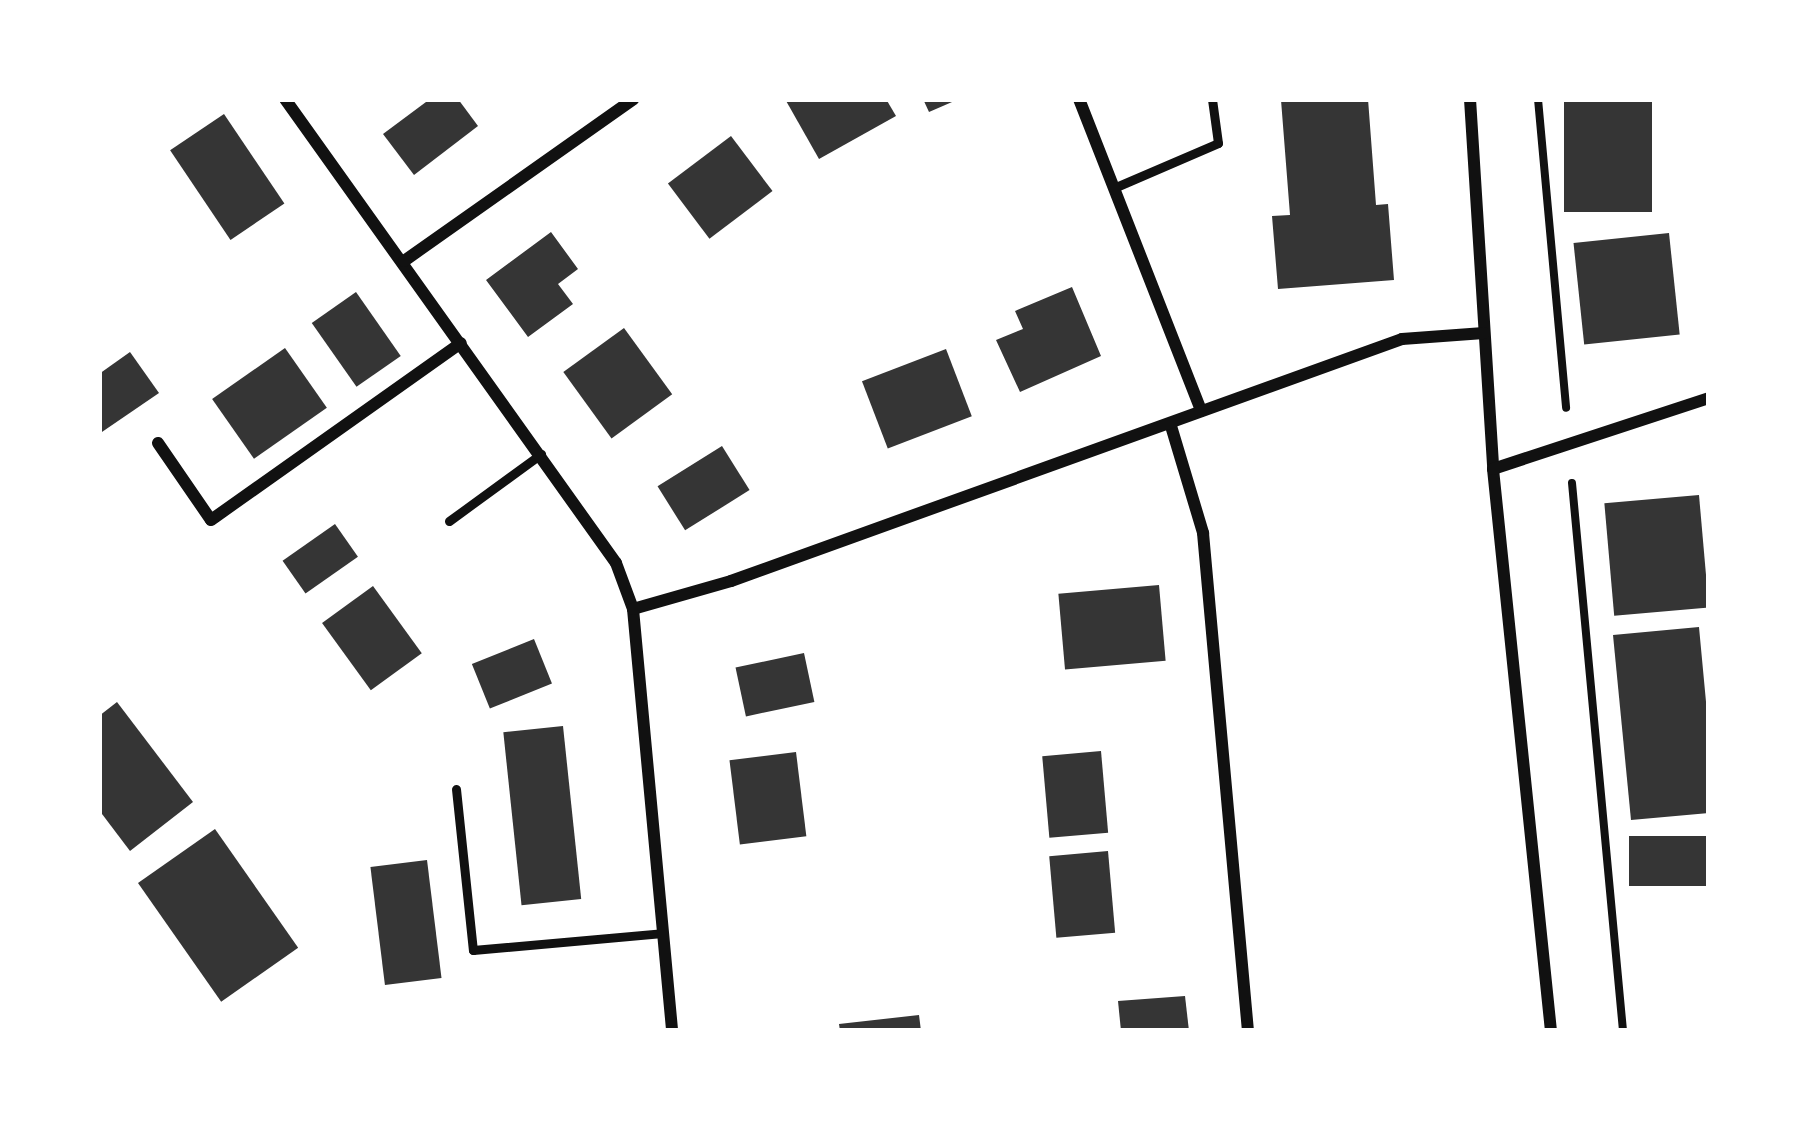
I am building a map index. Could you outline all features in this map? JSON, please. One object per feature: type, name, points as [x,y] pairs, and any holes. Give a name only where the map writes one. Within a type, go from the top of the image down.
[{"type":"street","points":[[285,99],[616,563],[632,609],[671,1031]]},
{"type":"street","points":[[404,262],[634,99]]},
{"type":"street","points":[[1079,99],[1201,411]]},
{"type":"street","points":[[1470,99],[1492,470],[1551,1031]]},
{"type":"street","points":[[632,609],[731,581],[1402,339],[1484,332]]},
{"type":"street","points":[[158,443],[211,520],[461,343]]},
{"type":"street","points":[[1492,470],[1709,398]]},
{"type":"street","points":[[1171,426],[1203,533],[1248,1031]]},
{"type":"lane","points":[[1116,187],[1218,143],[1212,99]]},
{"type":"lane","points":[[449,521],[542,454]]},
{"type":"lane","points":[[456,789],[473,950],[662,933]]},
{"type":"path","points":[[1538,99],[1623,1031]]},
{"type":"building","points":[[430,99],[458,99],[478,126],[414,175],[383,134]]},
{"type":"building","points":[[785,99],[886,99],[896,116],[819,159]]},
{"type":"building","points":[[923,99],[959,99],[929,112]]},
{"type":"building","points":[[1368,99],[1376,205],[1388,204],[1394,280],[1278,289],[1272,216],[1290,215],[1281,100]]},
{"type":"building","points":[[1564,99],[1652,99],[1652,212],[1564,212]]},
{"type":"building","points":[[224,114],[284,204],[231,240],[170,150]]},
{"type":"building","points":[[731,136],[773,191],[709,239],[668,184]]},
{"type":"building","points":[[551,232],[578,269],[558,284],[573,304],[528,337],[486,280]]},
{"type":"building","points":[[1669,233],[1680,334],[1584,344],[1574,243]]},
{"type":"building","points":[[1072,287],[1101,356],[1020,392],[996,340],[1023,329],[1015,311]]},
{"type":"building","points":[[356,292],[401,356],[357,387],[312,323]]},
{"type":"building","points":[[624,328],[672,394],[612,438],[563,372]]},
{"type":"building","points":[[285,348],[327,408],[254,459],[212,399]]},
{"type":"building","points":[[946,349],[972,416],[888,448],[862,381]]},
{"type":"building","points":[[130,352],[159,393],[99,434],[99,374]]},
{"type":"building","points":[[722,446],[750,490],[685,530],[658,486]]},
{"type":"building","points":[[1699,495],[1709,608],[1614,616],[1604,503]]},
{"type":"building","points":[[335,524],[358,557],[306,593],[283,561]]},
{"type":"building","points":[[1159,585],[1166,661],[1065,670],[1058,594]]},
{"type":"building","points":[[373,586],[422,653],[371,690],[322,623]]},
{"type":"building","points":[[1699,627],[1709,734],[1709,813],[1631,820],[1613,635]]},
{"type":"building","points":[[534,639],[552,684],[490,709],[472,664]]},
{"type":"building","points":[[804,653],[814,702],[746,716],[736,668]]},
{"type":"building","points":[[117,702],[193,802],[130,851],[99,810],[99,716]]},
{"type":"building","points":[[563,726],[581,899],[522,905],[503,732]]},
{"type":"building","points":[[1101,751],[1108,833],[1049,838],[1042,756]]},
{"type":"building","points":[[796,752],[806,836],[740,845],[729,760]]},
{"type":"building","points":[[215,829],[298,948],[221,1002],[138,883]]},
{"type":"building","points":[[1629,836],[1709,836],[1709,886],[1629,886]]},
{"type":"building","points":[[1108,851],[1115,933],[1056,938],[1049,856]]},
{"type":"building","points":[[427,860],[442,978],[385,985],[370,867]]},
{"type":"building","points":[[1185,996],[1189,1031],[1121,1031],[1118,1001]]},
{"type":"building","points":[[919,1015],[921,1031],[840,1031],[839,1024]]}]
